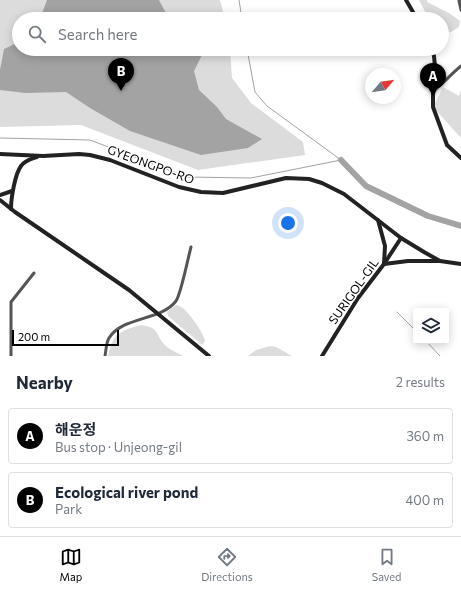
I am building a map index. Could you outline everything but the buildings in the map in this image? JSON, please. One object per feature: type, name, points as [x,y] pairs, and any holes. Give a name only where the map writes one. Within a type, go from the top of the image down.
[{"type":"street","points":[[406,0],[412,12]]},
{"type":"street","points":[[460,1],[461,10]]},
{"type":"street","points":[[434,56],[436,78],[433,107],[447,145],[461,158]]},
{"type":"street","points":[[434,91],[461,66]]},
{"type":"street","name":"GYEONGPO-RO","points":[[0,154],[43,156],[79,154],[100,156],[179,187],[201,192],[223,193],[286,178],[309,179],[322,183],[344,194],[401,238],[440,261],[461,264]]},
{"type":"street","points":[[11,209],[12,191],[20,167],[27,161],[43,156]]},
{"type":"street","points":[[0,195],[12,191]]},
{"type":"street","points":[[0,200],[129,290],[209,356]]},
{"type":"street","points":[[378,219],[385,246],[384,264],[408,261],[440,261]]},
{"type":"street","name":"SURIGOL-GIL","points":[[322,356],[358,298],[384,264],[401,238]]},
{"type":"street","points":[[105,356],[109,338],[115,332],[130,323],[159,314],[170,307],[178,299],[191,247]]},
{"type":"street","points":[[12,356],[11,302],[34,272]]},
{"type":"shaded area","points":[[0,0],[220,0],[223,12],[12,12],[12,56],[230,56],[232,78],[251,103],[303,142],[305,155],[198,170],[81,125],[0,127]]},
{"type":"shaded area","points":[[47,0],[159,0],[165,12],[43,12]]},
{"type":"shaded area","points":[[419,0],[427,0],[427,2],[447,12],[425,12]]},
{"type":"shaded area","points":[[449,13],[460,21],[459,27],[449,32]]},
{"type":"shaded area","points":[[12,45],[12,56],[202,56],[194,71],[199,90],[217,107],[226,119],[262,139],[248,148],[201,155],[130,131],[66,92],[25,93],[0,90],[0,70],[4,49]]},
{"type":"shaded area","points":[[443,87],[459,96],[461,90],[461,138],[433,107]]},
{"type":"shaded area","points":[[176,305],[180,306],[189,314],[204,337],[205,341],[203,344],[201,344],[168,316],[167,312]]},
{"type":"shaded area","points":[[141,325],[154,329],[166,346],[183,356],[108,356],[112,342],[118,334]]},
{"type":"shaded area","points":[[270,346],[276,347],[292,356],[248,356],[256,350]]},
{"type":"waterway","points":[[239,0],[241,12]]},
{"type":"waterway","points":[[248,56],[255,92],[267,106],[341,160]]},
{"type":"waterway","points":[[0,138],[90,140],[187,177],[251,178],[341,160]]},
{"type":"waterway","points":[[341,160],[366,186],[428,216],[461,226]]},
{"type":"waterway","points":[[397,312],[413,328]]},
{"type":"waterway","points":[[429,344],[440,356]]},
{"type":"place","name":"Ecological river pond","points":[[121,91]]},
{"type":"place","name":"해운정","points":[[433,96]]}]
